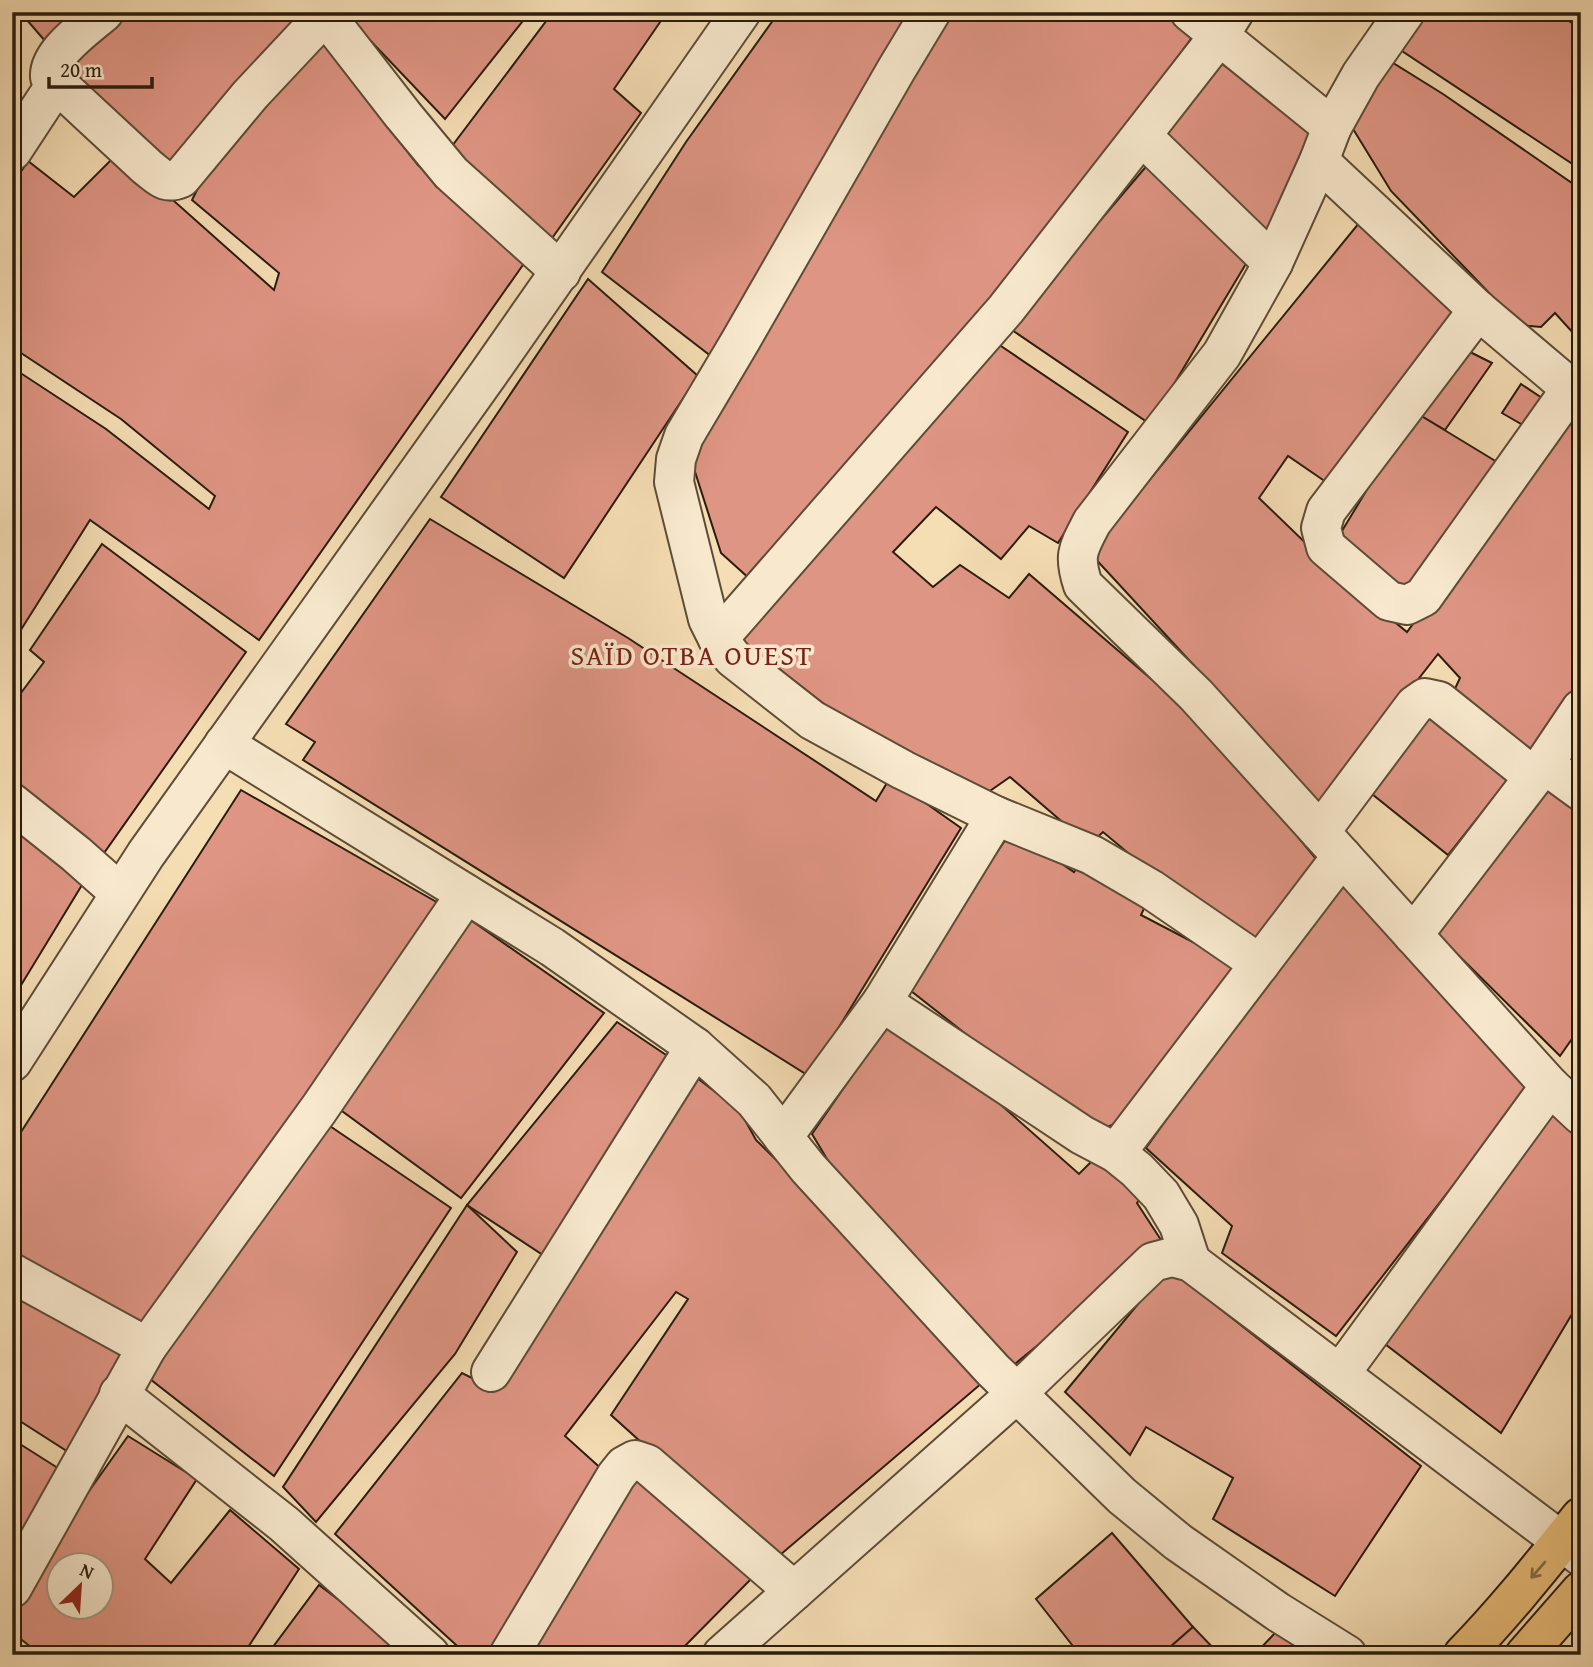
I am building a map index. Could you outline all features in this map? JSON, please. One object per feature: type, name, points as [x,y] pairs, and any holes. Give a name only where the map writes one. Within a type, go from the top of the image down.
[{"type":"main road","points":[[1462,1655],[1574,1538]]},
{"type":"main road","points":[[1525,1655],[1581,1591]]},
{"type":"street","points":[[104,12],[53,61],[50,77],[163,179],[172,182],[181,178],[250,95],[324,14],[451,173],[561,272]]},
{"type":"street","points":[[931,12],[684,436],[676,458],[674,482],[708,619],[718,639],[733,658],[812,720],[904,771],[996,816],[1092,855],[1152,890],[1260,964]]},
{"type":"street","points":[[1190,12],[1227,24],[1325,144],[1478,310],[1576,393],[1423,597],[1407,605],[1389,601],[1325,547],[1321,528],[1326,511],[1478,310]]},
{"type":"street","points":[[1405,12],[1361,75],[1325,144],[1273,263],[1223,354],[1092,522],[1079,547],[1077,567],[1083,585],[1196,695],[1550,1086],[1581,1115]]},
{"type":"street","points":[[12,1062],[120,894],[224,744],[561,272],[726,18]]},
{"type":"street","points":[[718,639],[1006,309],[1227,24]]},
{"type":"street","points":[[12,151],[56,84]]},
{"type":"street","points":[[1142,136],[1273,263]]},
{"type":"street","points":[[1116,1153],[1260,964],[1415,705],[1425,698],[1439,701],[1539,771],[1581,791]]},
{"type":"street","points":[[1413,935],[1539,771],[1581,709]]},
{"type":"street","points":[[224,744],[552,947],[695,1047],[754,1100],[818,1178],[1017,1394],[1122,1496],[1178,1542],[1278,1612],[1347,1655]]},
{"type":"street","points":[[12,803],[76,854],[120,894]]},
{"type":"street","points":[[783,1136],[882,1002],[996,816]]},
{"type":"street","points":[[12,1588],[147,1347],[320,1109],[466,894]]},
{"type":"street","points":[[882,1002],[1082,1135],[1116,1153],[1137,1170],[1160,1195],[1179,1225],[1191,1262]]},
{"type":"street","points":[[491,1372],[695,1047]]},
{"type":"street","points":[[1340,1374],[1550,1086]]},
{"type":"street","points":[[722,1655],[1017,1394],[1153,1262],[1172,1257],[1191,1262],[1340,1374],[1574,1538]]},
{"type":"street","points":[[12,1273],[147,1347]]},
{"type":"street","points":[[119,1394],[284,1524],[430,1655]]},
{"type":"street","points":[[509,1655],[616,1476],[624,1466],[635,1460],[647,1464],[794,1591]]},
{"type":"building","points":[[20,12],[60,12],[74,28],[52,49]]},
{"type":"building","points":[[122,12],[293,12],[301,22],[172,163],[60,68]]},
{"type":"building","points":[[343,12],[530,12],[445,119]]},
{"type":"building","points":[[553,12],[667,12],[614,89],[641,113],[550,241],[446,154]]},
{"type":"building","points":[[779,12],[919,12],[716,360],[602,272],[686,142]]},
{"type":"building","points":[[944,12],[1178,12],[1199,28],[1050,230],[751,580],[721,553],[689,453]]},
{"type":"building","points":[[1425,12],[1555,12],[1581,29],[1581,378],[1572,371],[1576,336],[1555,313],[1541,327],[1520,325],[1391,191],[1350,124],[1385,58],[1443,94],[1572,183],[1580,169],[1396,47]]},
{"type":"building","points":[[326,41],[367,100],[418,165],[525,262],[259,640],[90,520],[12,644],[12,382],[19,372],[106,429],[209,509],[215,496],[121,419],[12,347],[12,185],[28,161],[74,197],[119,152],[274,290],[279,273],[192,200],[211,162]]},
{"type":"building","points":[[1215,59],[1313,128],[1265,235],[1160,132]]},
{"type":"building","points":[[1155,156],[1253,252],[1150,424],[1009,328]]},
{"type":"building","points":[[1368,212],[1467,305],[1326,482],[1288,456],[1259,498],[1347,583],[1407,632],[1571,408],[1581,416],[1581,679],[1526,759],[1452,695],[1460,678],[1438,654],[1316,810],[1248,724],[1090,553]]},
{"type":"building","points":[[588,279],[698,376],[564,578],[441,497]]},
{"type":"building","points":[[995,342],[1128,432],[1058,543],[1029,526],[1001,559],[936,507],[893,552],[933,587],[960,565],[1009,598],[1029,574],[1150,678],[1192,709],[1317,860],[1253,952],[1188,903],[1103,832],[1089,845],[1010,777],[987,793],[910,771],[738,637]]},
{"type":"building","points":[[1468,351],[1492,363],[1445,430],[1418,414]]},
{"type":"building","points":[[1521,384],[1545,400],[1528,428],[1502,413]]},
{"type":"building","points":[[1418,414],[1497,462],[1401,599],[1334,544]]},
{"type":"building","points":[[430,519],[628,638],[876,801],[890,778],[961,828],[809,1076],[303,760],[315,742],[286,724]]},
{"type":"building","points":[[102,544],[246,652],[104,853],[12,782],[12,705],[44,662],[30,650]]},
{"type":"building","points":[[1430,716],[1514,772],[1448,855],[1372,794]]},
{"type":"building","points":[[1544,784],[1581,812],[1581,1026],[1560,1056],[1433,930]]},
{"type":"building","points":[[241,790],[440,904],[243,1193],[141,1326],[12,1251],[12,1146]]},
{"type":"building","points":[[12,826],[85,880],[12,1000]]},
{"type":"building","points":[[1012,830],[1074,872],[1079,864],[1147,902],[1141,915],[1239,966],[1125,1119],[1099,1131],[1023,1079],[906,987]]},
{"type":"building","points":[[1340,876],[1532,1084],[1336,1336],[1222,1253],[1232,1226],[1146,1148]]},
{"type":"building","points":[[462,914],[604,1013],[461,1198],[331,1103]]},
{"type":"building","points":[[896,1012],[1079,1174],[1105,1148],[1145,1192],[1137,1203],[1163,1243],[1010,1368],[845,1189],[812,1134]]},
{"type":"building","points":[[617,1022],[675,1061],[543,1255],[467,1205]]},
{"type":"building","points":[[692,1074],[740,1111],[756,1140],[854,1237],[982,1383],[773,1561],[611,1415],[688,1299],[676,1292],[565,1436],[606,1473],[501,1655],[467,1655],[335,1534],[462,1373],[496,1390]]},
{"type":"building","points":[[1556,1102],[1581,1126],[1581,1299],[1501,1433],[1385,1344]]},
{"type":"building","points":[[318,1118],[451,1208],[274,1476],[136,1368]]},
{"type":"building","points":[[467,1205],[517,1252],[455,1354],[316,1522],[283,1487]]},
{"type":"building","points":[[1168,1268],[1421,1466],[1335,1596],[1213,1519],[1233,1478],[1146,1427],[1130,1455],[1065,1392]]},
{"type":"building","points":[[12,1281],[125,1348],[73,1455],[12,1416]]},
{"type":"building","points":[[128,1436],[197,1479],[145,1559],[171,1583],[230,1510],[299,1569],[243,1655],[42,1655],[12,1632],[12,1614],[46,1559],[46,1622],[116,1622],[116,1552],[50,1552]]},
{"type":"building","points":[[12,1439],[61,1470],[12,1564]]},
{"type":"building","points":[[643,1469],[756,1574],[676,1655],[519,1655]]},
{"type":"building","points":[[1112,1533],[1193,1627],[1161,1655],[1080,1655],[1036,1599]]},
{"type":"building","points":[[319,1585],[412,1655],[267,1655]]},
{"type":"building","points":[[1193,1627],[1220,1655],[1161,1655]]},
{"type":"building","points":[[1277,1631],[1307,1655],[1254,1655]]},
{"type":"district","name":"SAÏD OTBA OUEST","points":[[692,654]]}]
